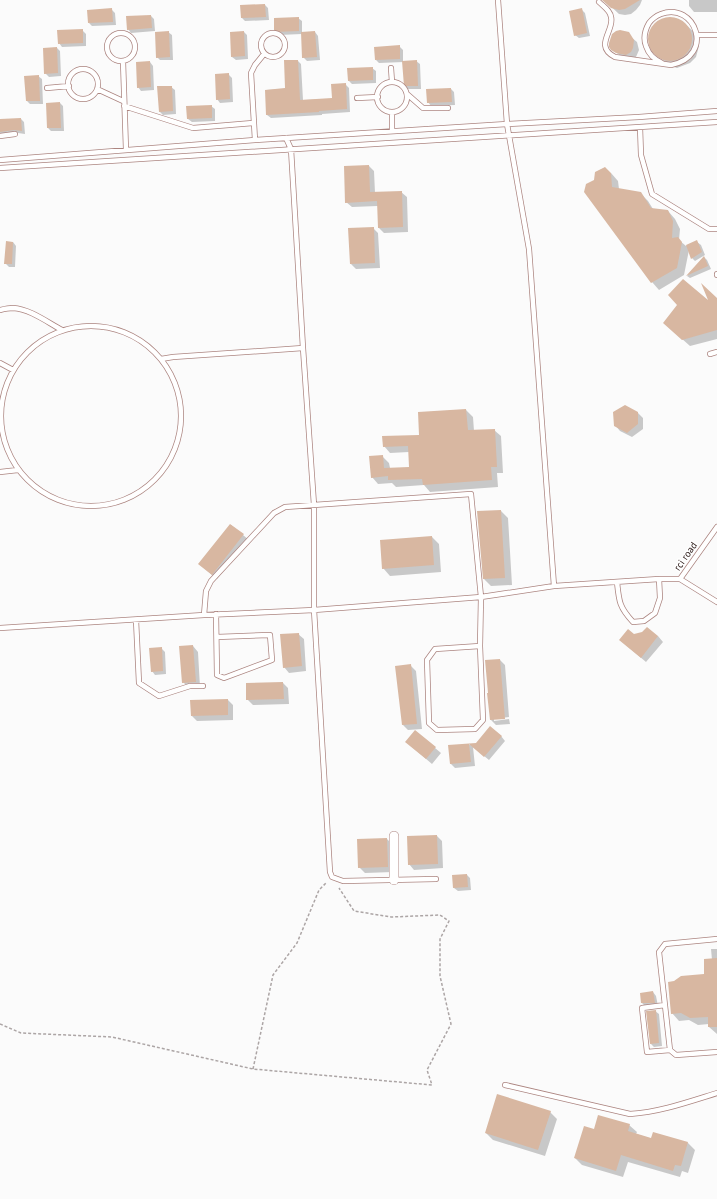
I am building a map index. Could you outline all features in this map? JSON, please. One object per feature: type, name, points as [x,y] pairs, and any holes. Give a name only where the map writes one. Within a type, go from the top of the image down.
[{"type":"street","points":[[394,836],[394,880]]},
{"type":"lane","points":[[498,0],[507,124],[529,249],[554,586]]},
{"type":"lane","points":[[599,2],[610,12],[612,26],[607,34],[605,44],[610,55],[615,57],[671,65],[680,63],[688,58],[697,43],[694,26],[689,19],[682,14],[666,12],[651,20],[646,27],[644,35],[648,52],[654,59],[662,63]]},
{"type":"lane","points":[[119,33],[129,35],[132,38],[135,48],[131,56],[123,61],[113,59],[109,55],[107,46],[111,37],[119,33]]},
{"type":"lane","points":[[272,33],[280,36],[284,42],[282,53],[275,57],[264,54],[261,47],[262,39],[272,33]]},
{"type":"lane","points":[[696,35],[717,35]]},
{"type":"lane","points":[[255,140],[251,73],[254,65],[264,54]]},
{"type":"lane","points":[[123,61],[123,101],[126,150]]},
{"type":"lane","points":[[391,68],[392,82]]},
{"type":"lane","points":[[81,70],[91,72],[97,79],[98,84],[94,94],[86,99],[80,99],[72,93],[69,86],[72,74],[81,70]]},
{"type":"lane","points":[[407,94],[407,99],[403,107],[399,110],[392,112],[385,110],[379,104],[378,97],[380,90],[387,83],[392,82],[402,86],[407,94],[423,108],[448,108]]},
{"type":"lane","points":[[47,88],[69,86]]},
{"type":"lane","points":[[97,89],[123,101]]},
{"type":"lane","points":[[357,98],[378,97]]},
{"type":"lane","points":[[124,106],[193,128],[253,123]]},
{"type":"lane","points":[[0,160],[255,140],[717,111]]},
{"type":"lane","points":[[392,112],[392,131]]},
{"type":"lane","points":[[0,168],[717,122]]},
{"type":"lane","points":[[640,127],[641,155],[652,194],[708,229],[717,229]]},
{"type":"lane","points":[[0,136],[15,134]]},
{"type":"lane","points":[[286,138],[291,149],[314,505],[314,610],[328,865],[332,877],[343,881],[436,879]]},
{"type":"lane","points":[[0,310],[11,308],[20,309],[62,330]]},
{"type":"lane","points":[[77,327],[108,327],[124,332],[138,339],[150,348],[161,360],[171,374],[178,391],[181,409],[180,427],[176,445],[169,461],[158,476],[145,488],[130,498],[113,504],[96,507],[78,506],[60,502],[44,494],[30,484],[18,470],[5,447],[0,421],[3,394],[13,370],[20,359],[29,350],[50,335],[62,330],[77,327]]},
{"type":"lane","points":[[161,360],[173,357],[303,348]]},
{"type":"lane","points":[[710,354],[717,352]]},
{"type":"lane","points":[[0,363],[13,370]]},
{"type":"lane","points":[[0,472],[18,470]]},
{"type":"lane","points":[[204,615],[206,591],[211,581],[274,513],[285,507],[471,494],[481,596],[480,646],[483,720],[475,729],[438,730],[429,723],[427,660],[435,649],[480,646]]},
{"type":"lane","name":"rci road","points":[[717,527],[680,580],[717,602]]},
{"type":"lane","points":[[617,582],[619,600],[626,614],[633,622],[644,621],[655,613],[660,598],[659,579]]},
{"type":"lane","points":[[0,628],[216,614],[314,610],[481,596],[554,586],[659,579],[680,580]]},
{"type":"lane","points":[[216,614],[217,675],[224,678],[272,660],[270,635],[217,637]]},
{"type":"lane","points":[[136,620],[139,683],[159,696],[190,686],[203,686]]},
{"type":"lane","points":[[717,939],[666,944],[659,952],[670,1050],[676,1055],[717,1052]]},
{"type":"lane","points":[[665,1005],[642,1008],[647,1052],[670,1050]]},
{"type":"lane","points":[[505,1085],[630,1114],[666,1108],[717,1094]]},
{"type":"path","points":[[0,1024],[21,1033],[112,1037],[253,1069],[432,1085],[427,1070],[451,1024],[440,976],[440,939],[449,921],[440,915],[391,916],[354,911],[332,877],[318,890],[296,943],[273,975],[253,1069]]},
{"type":"building","points":[[602,0],[640,0],[625,9],[619,10],[611,8]]},
{"type":"building","points":[[265,4],[266,17],[241,18],[240,5]]},
{"type":"building","points":[[112,8],[113,22],[88,23],[87,10]]},
{"type":"building","points":[[582,8],[587,33],[574,36],[569,11]]},
{"type":"building","points":[[151,15],[152,28],[127,30],[126,16]]},
{"type":"building","points":[[299,17],[299,31],[274,32],[274,18]]},
{"type":"building","points":[[670,17],[682,21],[688,27],[692,39],[688,51],[682,57],[670,61],[658,57],[652,51],[648,39],[652,27],[658,21]]},
{"type":"building","points":[[83,29],[83,43],[58,44],[57,30]]},
{"type":"building","points":[[620,30],[629,32],[634,40],[631,52],[626,55],[616,53],[609,47],[612,34]]},
{"type":"building","points":[[169,31],[170,57],[156,58],[155,32]]},
{"type":"building","points":[[244,31],[245,56],[231,57],[230,32]]},
{"type":"building","points":[[315,31],[317,57],[302,58],[301,32]]},
{"type":"building","points":[[400,45],[400,59],[375,60],[374,47]]},
{"type":"building","points":[[57,47],[58,73],[44,74],[43,48]]},
{"type":"building","points":[[284,60],[298,60],[300,100],[332,98],[331,84],[346,83],[347,109],[266,115],[265,90],[285,88]]},
{"type":"building","points":[[417,60],[418,86],[404,86],[402,61]]},
{"type":"building","points":[[150,61],[151,87],[137,88],[136,62]]},
{"type":"building","points":[[373,67],[373,80],[348,81],[347,68]]},
{"type":"building","points":[[229,73],[230,99],[216,100],[215,74]]},
{"type":"building","points":[[39,75],[40,101],[26,101],[24,76]]},
{"type":"building","points":[[157,86],[172,86],[173,111],[159,112]]},
{"type":"building","points":[[451,88],[452,102],[427,103],[426,89]]},
{"type":"building","points":[[60,102],[61,128],[47,128],[46,103]]},
{"type":"building","points":[[212,105],[212,118],[187,119],[186,106]]},
{"type":"building","points":[[21,118],[22,131],[14,130],[0,132],[0,119]]},
{"type":"building","points":[[369,165],[370,192],[402,191],[403,227],[378,228],[377,201],[345,203],[344,166]]},
{"type":"building","points":[[605,167],[611,173],[612,187],[641,192],[651,208],[668,210],[673,221],[672,238],[678,237],[682,242],[677,268],[651,283],[584,192],[586,184],[594,180],[595,172]]},
{"type":"building","points":[[374,227],[375,263],[350,264],[348,228]]},
{"type":"building","points":[[697,240],[702,252],[691,259],[686,245]]},
{"type":"building","points":[[6,241],[13,242],[12,264],[4,264]]},
{"type":"building","points":[[704,256],[708,266],[686,276]]},
{"type":"building","points":[[683,279],[708,300],[701,283],[717,298],[717,330],[682,340],[663,323],[677,305],[668,295]]},
{"type":"building","points":[[625,405],[638,412],[638,424],[627,433],[614,426],[613,412]]},
{"type":"building","points":[[466,409],[468,430],[495,429],[497,467],[491,467],[492,480],[423,485],[422,479],[388,480],[388,476],[371,478],[369,456],[383,455],[384,468],[409,467],[408,446],[383,447],[382,436],[419,435],[418,412]]},
{"type":"building","points":[[501,510],[505,578],[483,579],[477,511]]},
{"type":"building","points":[[230,524],[244,534],[212,575],[198,564]]},
{"type":"building","points":[[432,536],[434,565],[382,569],[380,540]]},
{"type":"building","points":[[647,627],[658,636],[641,658],[619,640],[628,629],[634,634],[642,632]]},
{"type":"building","points":[[299,633],[302,666],[283,668],[280,634]]},
{"type":"building","points":[[193,645],[196,682],[182,683],[179,646]]},
{"type":"building","points":[[162,647],[163,671],[151,672],[149,648]]},
{"type":"building","points":[[500,659],[505,719],[490,720],[485,660]]},
{"type":"building","points":[[411,664],[417,724],[402,725],[395,666]]},
{"type":"building","points":[[283,682],[284,699],[246,700],[246,683]]},
{"type":"building","points":[[228,699],[228,715],[191,716],[190,700]]},
{"type":"building","points":[[490,726],[502,736],[484,757],[469,744],[471,762],[450,764],[448,745],[476,743]]},
{"type":"building","points":[[415,730],[436,747],[426,759],[405,742]]},
{"type":"building","points":[[437,835],[438,864],[408,865],[407,836]]},
{"type":"building","points":[[387,838],[388,867],[358,868],[357,839]]},
{"type":"building","points":[[467,874],[468,887],[453,888],[452,875]]},
{"type":"building","points":[[717,958],[717,1027],[708,1027],[708,1017],[690,1018],[681,1013],[671,1014],[668,982],[674,981],[681,976],[704,974],[704,959]]},
{"type":"building","points":[[653,991],[655,1003],[641,1003],[640,993]]},
{"type":"building","points":[[656,1010],[659,1043],[650,1044],[646,1011]]},
{"type":"building","points":[[497,1094],[551,1111],[538,1150],[485,1133]]},
{"type":"building","points":[[598,1115],[630,1124],[628,1131],[651,1138],[653,1132],[688,1142],[681,1166],[675,1165],[673,1171],[621,1155],[616,1171],[574,1158],[584,1126],[594,1129]]}]
